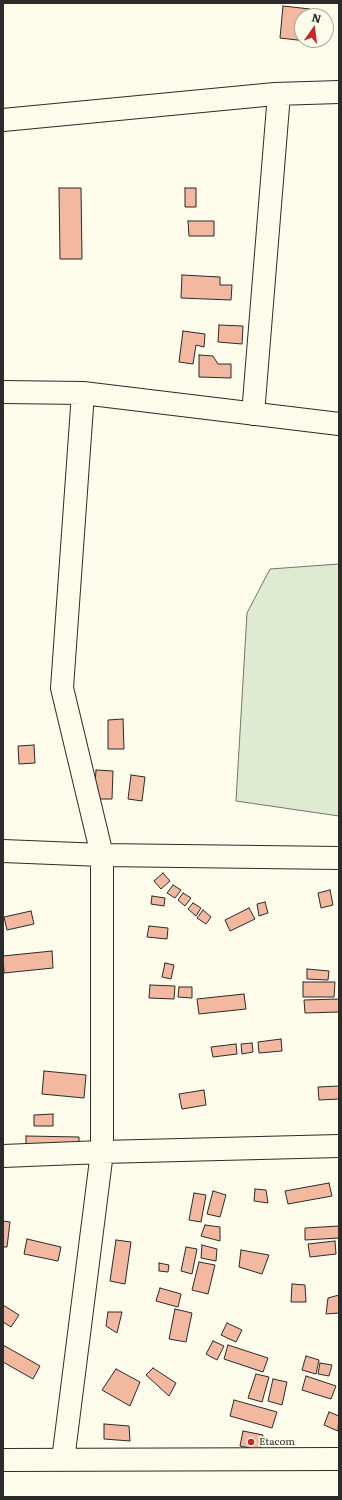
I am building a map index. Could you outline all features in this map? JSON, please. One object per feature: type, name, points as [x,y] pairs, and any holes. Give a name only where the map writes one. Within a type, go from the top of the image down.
[{"type":"street","points":[[3,120],[278,94],[339,92]]},
{"type":"street","points":[[254,414],[278,94]]},
{"type":"street","points":[[3,392],[83,394],[339,424]]},
{"type":"street","points":[[63,1460],[102,1152],[102,855],[62,688],[83,394]]},
{"type":"street","points":[[3,851],[102,855],[339,858]]},
{"type":"street","points":[[3,1156],[339,1146]]},
{"type":"street","points":[[3,1460],[339,1459]]},
{"type":"green space","points":[[339,564],[339,816],[236,801],[247,613],[270,569]]},
{"type":"building","points":[[283,6],[301,8],[294,8],[294,40],[280,38]]},
{"type":"building","points":[[59,188],[81,188],[82,259],[60,259]]},
{"type":"building","points":[[185,188],[196,188],[196,207],[185,207]]},
{"type":"building","points":[[188,221],[214,221],[214,236],[189,236]]},
{"type":"building","points":[[182,275],[220,277],[220,285],[232,285],[231,300],[181,298]]},
{"type":"building","points":[[219,325],[243,326],[242,344],[218,342]]},
{"type":"building","points":[[183,331],[205,334],[204,347],[196,345],[193,364],[179,362]]},
{"type":"building","points":[[199,355],[213,356],[218,364],[231,364],[231,378],[199,377]]},
{"type":"building","points":[[123,719],[124,749],[108,749],[108,720]]},
{"type":"building","points":[[34,745],[35,763],[19,764],[18,746]]},
{"type":"building","points":[[96,770],[113,771],[112,799],[94,799]]},
{"type":"building","points":[[131,775],[145,777],[142,801],[128,799]]},
{"type":"building","points":[[163,873],[170,881],[161,889],[154,881]]},
{"type":"building","points":[[173,885],[181,890],[175,898],[167,893]]},
{"type":"building","points":[[330,890],[333,905],[321,908],[318,893]]},
{"type":"building","points":[[183,893],[191,898],[185,906],[178,900]]},
{"type":"building","points":[[152,896],[165,898],[164,906],[151,904]]},
{"type":"building","points":[[265,902],[268,913],[259,916],[257,904]]},
{"type":"building","points":[[193,903],[201,908],[196,916],[188,909]]},
{"type":"building","points":[[249,908],[255,919],[230,931],[225,920]]},
{"type":"building","points":[[203,910],[211,917],[206,924],[197,918]]},
{"type":"building","points":[[31,911],[34,924],[7,930],[4,917]]},
{"type":"building","points":[[149,926],[168,928],[167,939],[147,937]]},
{"type":"building","points":[[52,951],[53,968],[4,973],[3,956]]},
{"type":"building","points":[[165,963],[174,965],[171,979],[162,977]]},
{"type":"building","points":[[307,969],[329,971],[328,980],[307,979]]},
{"type":"building","points":[[303,982],[335,982],[334,997],[303,997]]},
{"type":"building","points":[[150,985],[175,986],[174,999],[149,998]]},
{"type":"building","points":[[179,987],[192,987],[192,998],[178,997]]},
{"type":"building","points":[[244,994],[246,1009],[199,1014],[197,999]]},
{"type":"building","points":[[339,999],[339,1012],[305,1013],[304,1000]]},
{"type":"building","points":[[281,1039],[282,1051],[259,1053],[258,1042]]},
{"type":"building","points":[[252,1043],[253,1052],[242,1054],[241,1044]]},
{"type":"building","points":[[236,1044],[237,1054],[213,1057],[211,1047]]},
{"type":"building","points":[[44,1071],[86,1075],[84,1098],[42,1094]]},
{"type":"building","points":[[339,1086],[339,1099],[319,1100],[318,1087]]},
{"type":"building","points":[[204,1090],[206,1105],[182,1109],[179,1094]]},
{"type":"building","points":[[53,1114],[53,1126],[34,1126],[34,1115]]},
{"type":"building","points":[[26,1136],[79,1137],[79,1149],[26,1148]]},
{"type":"building","points":[[329,1183],[332,1196],[288,1204],[285,1191]]},
{"type":"building","points":[[255,1189],[266,1190],[268,1203],[254,1201]]},
{"type":"building","points":[[213,1191],[226,1195],[220,1217],[207,1214]]},
{"type":"building","points":[[194,1193],[206,1195],[201,1222],[189,1220]]},
{"type":"building","points":[[3,1221],[10,1222],[7,1247],[3,1247]]},
{"type":"building","points":[[205,1225],[220,1227],[220,1241],[201,1236]]},
{"type":"building","points":[[339,1226],[339,1238],[305,1240],[305,1228]]},
{"type":"building","points":[[27,1239],[61,1247],[58,1261],[24,1254]]},
{"type":"building","points":[[116,1240],[131,1242],[125,1284],[110,1281]]},
{"type":"building","points":[[335,1241],[336,1254],[310,1257],[308,1244]]},
{"type":"building","points":[[202,1245],[217,1249],[216,1261],[201,1258]]},
{"type":"building","points":[[186,1247],[197,1249],[192,1274],[181,1271]]},
{"type":"building","points":[[241,1250],[269,1255],[262,1274],[239,1267]]},
{"type":"building","points":[[199,1262],[215,1265],[208,1294],[192,1290]]},
{"type":"building","points":[[159,1263],[169,1265],[168,1272],[159,1271]]},
{"type":"building","points":[[292,1284],[305,1285],[306,1302],[291,1302]]},
{"type":"building","points":[[160,1288],[181,1294],[178,1307],[156,1301]]},
{"type":"building","points":[[339,1295],[339,1313],[326,1314],[328,1298]]},
{"type":"building","points":[[3,1305],[19,1315],[11,1327],[3,1322]]},
{"type":"building","points":[[175,1309],[192,1313],[186,1342],[169,1339]]},
{"type":"building","points":[[108,1312],[122,1312],[117,1333],[106,1326]]},
{"type":"building","points":[[227,1323],[242,1330],[236,1342],[221,1335]]},
{"type":"building","points":[[213,1341],[224,1346],[217,1360],[206,1354]]},
{"type":"building","points":[[3,1345],[40,1366],[33,1379],[3,1362]]},
{"type":"building","points":[[228,1345],[268,1358],[263,1372],[224,1359]]},
{"type":"building","points":[[306,1356],[319,1360],[316,1374],[302,1370]]},
{"type":"building","points":[[320,1363],[332,1365],[329,1376],[318,1374]]},
{"type":"building","points":[[153,1368],[176,1383],[169,1396],[146,1375]]},
{"type":"building","points":[[116,1369],[140,1382],[130,1406],[102,1390]]},
{"type":"building","points":[[256,1374],[269,1377],[262,1402],[248,1398]]},
{"type":"building","points":[[306,1376],[336,1386],[331,1399],[302,1390]]},
{"type":"building","points":[[273,1379],[287,1382],[282,1405],[268,1401]]},
{"type":"building","points":[[234,1400],[277,1412],[272,1428],[230,1416]]},
{"type":"building","points":[[329,1412],[339,1416],[338,1431],[324,1425]]},
{"type":"building","points":[[104,1424],[129,1426],[130,1441],[104,1439]]},
{"type":"building","points":[[243,1431],[263,1435],[260,1450],[240,1446]]},
{"type":"place","name":"Etacom","points":[[251,1442]]}]
